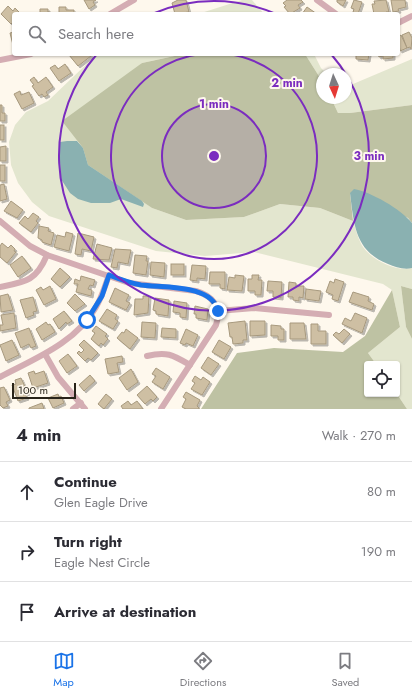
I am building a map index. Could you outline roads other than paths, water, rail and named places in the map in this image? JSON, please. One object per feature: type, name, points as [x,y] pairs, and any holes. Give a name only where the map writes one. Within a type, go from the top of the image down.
[{"type":"street","points":[[113,12],[134,0]]},
{"type":"street","points":[[317,0],[333,12]]},
{"type":"street","points":[[400,22],[412,16]]},
{"type":"street","points":[[0,60],[21,56]]},
{"type":"street","points":[[0,221],[30,246],[47,255],[129,283],[204,294],[216,304],[218,311],[216,325],[161,409]]},
{"type":"street","points":[[0,287],[25,282],[32,278],[42,266],[47,255]]},
{"type":"street","points":[[0,377],[45,354],[74,333],[87,320],[99,302],[109,275]]},
{"type":"street","points":[[218,311],[254,308],[330,314]]},
{"type":"street","points":[[147,356],[168,353],[190,365]]},
{"type":"street","points":[[45,354],[58,377],[85,409]]},
{"type":"street","points":[[73,409],[81,403]]},
{"type":"water","points":[[77,141],[83,148],[88,165],[142,201],[144,204],[143,207],[121,199],[110,203],[91,203],[78,199],[70,193],[61,179],[59,145],[60,142]]},
{"type":"water","points":[[354,189],[385,202],[401,212],[412,223],[412,268],[397,267],[377,259],[363,244],[358,236],[353,216],[350,193]]}]
